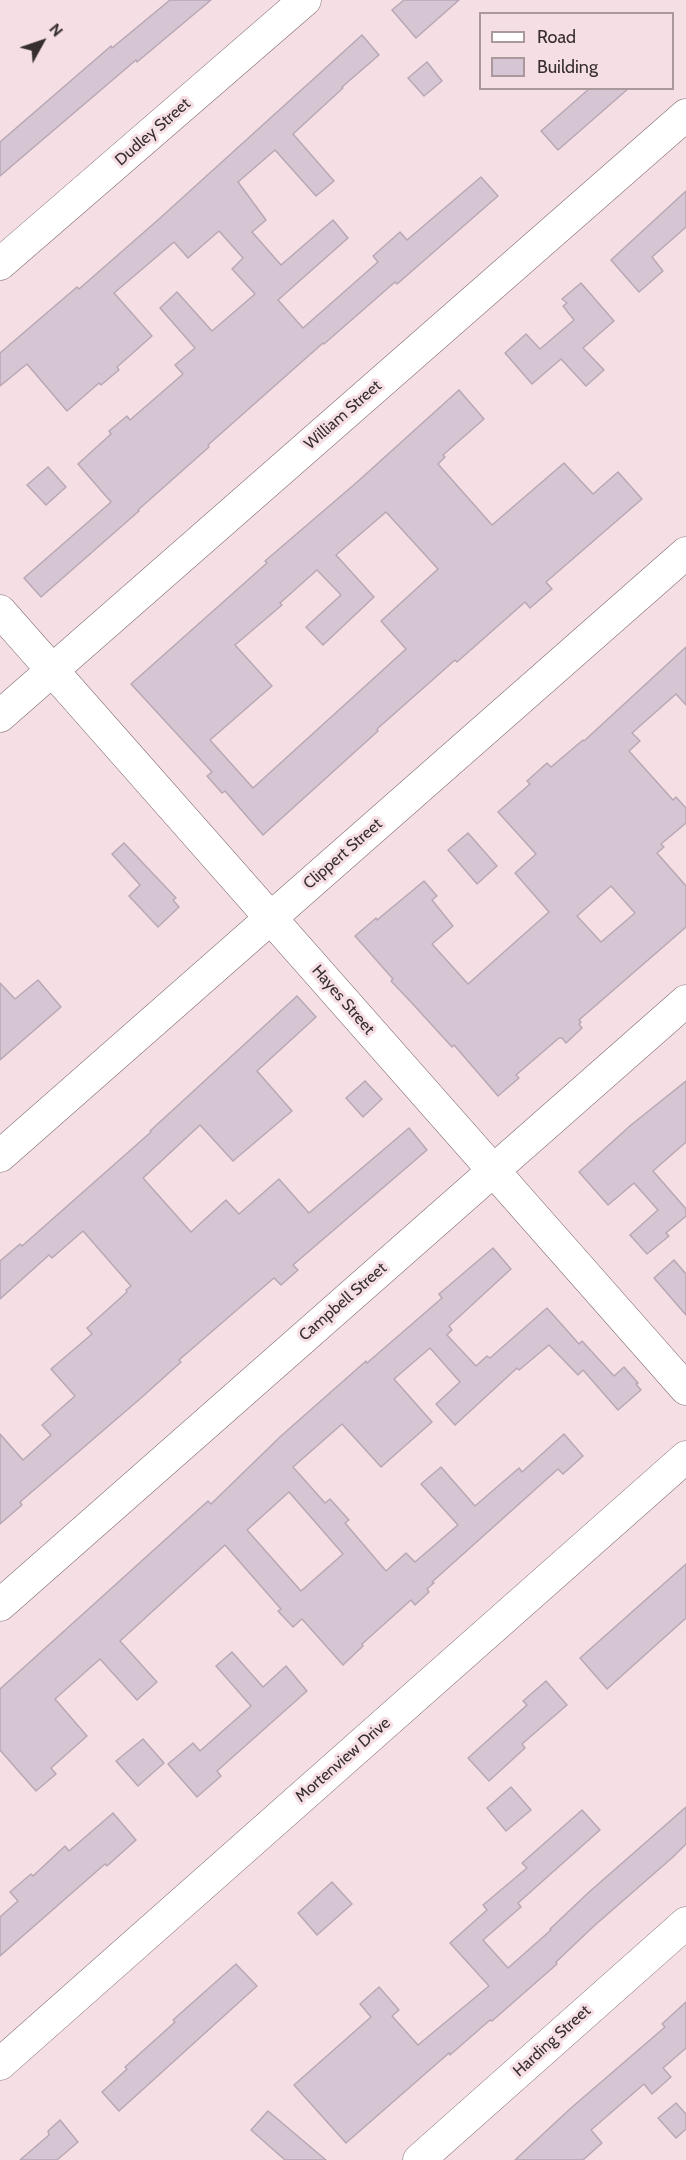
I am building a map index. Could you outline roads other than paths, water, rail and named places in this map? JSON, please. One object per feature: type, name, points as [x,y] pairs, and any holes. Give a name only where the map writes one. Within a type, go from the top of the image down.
[{"type":"street","name":"Dudley Street","points":[[0,264],[305,0]]},
{"type":"street","name":"William Street","points":[[0,716],[686,115]]},
{"type":"street","name":"Clippert Street","points":[[0,1156],[686,553]]},
{"type":"street","name":"Hayes Street","points":[[0,611],[686,1389]]},
{"type":"street","name":"Campbell Street","points":[[0,1605],[686,1001]]},
{"type":"street","name":"Mortenview Drive","points":[[0,2064],[686,1457]]},
{"type":"street","name":"Harding Street","points":[[418,2160],[686,1923]]}]
